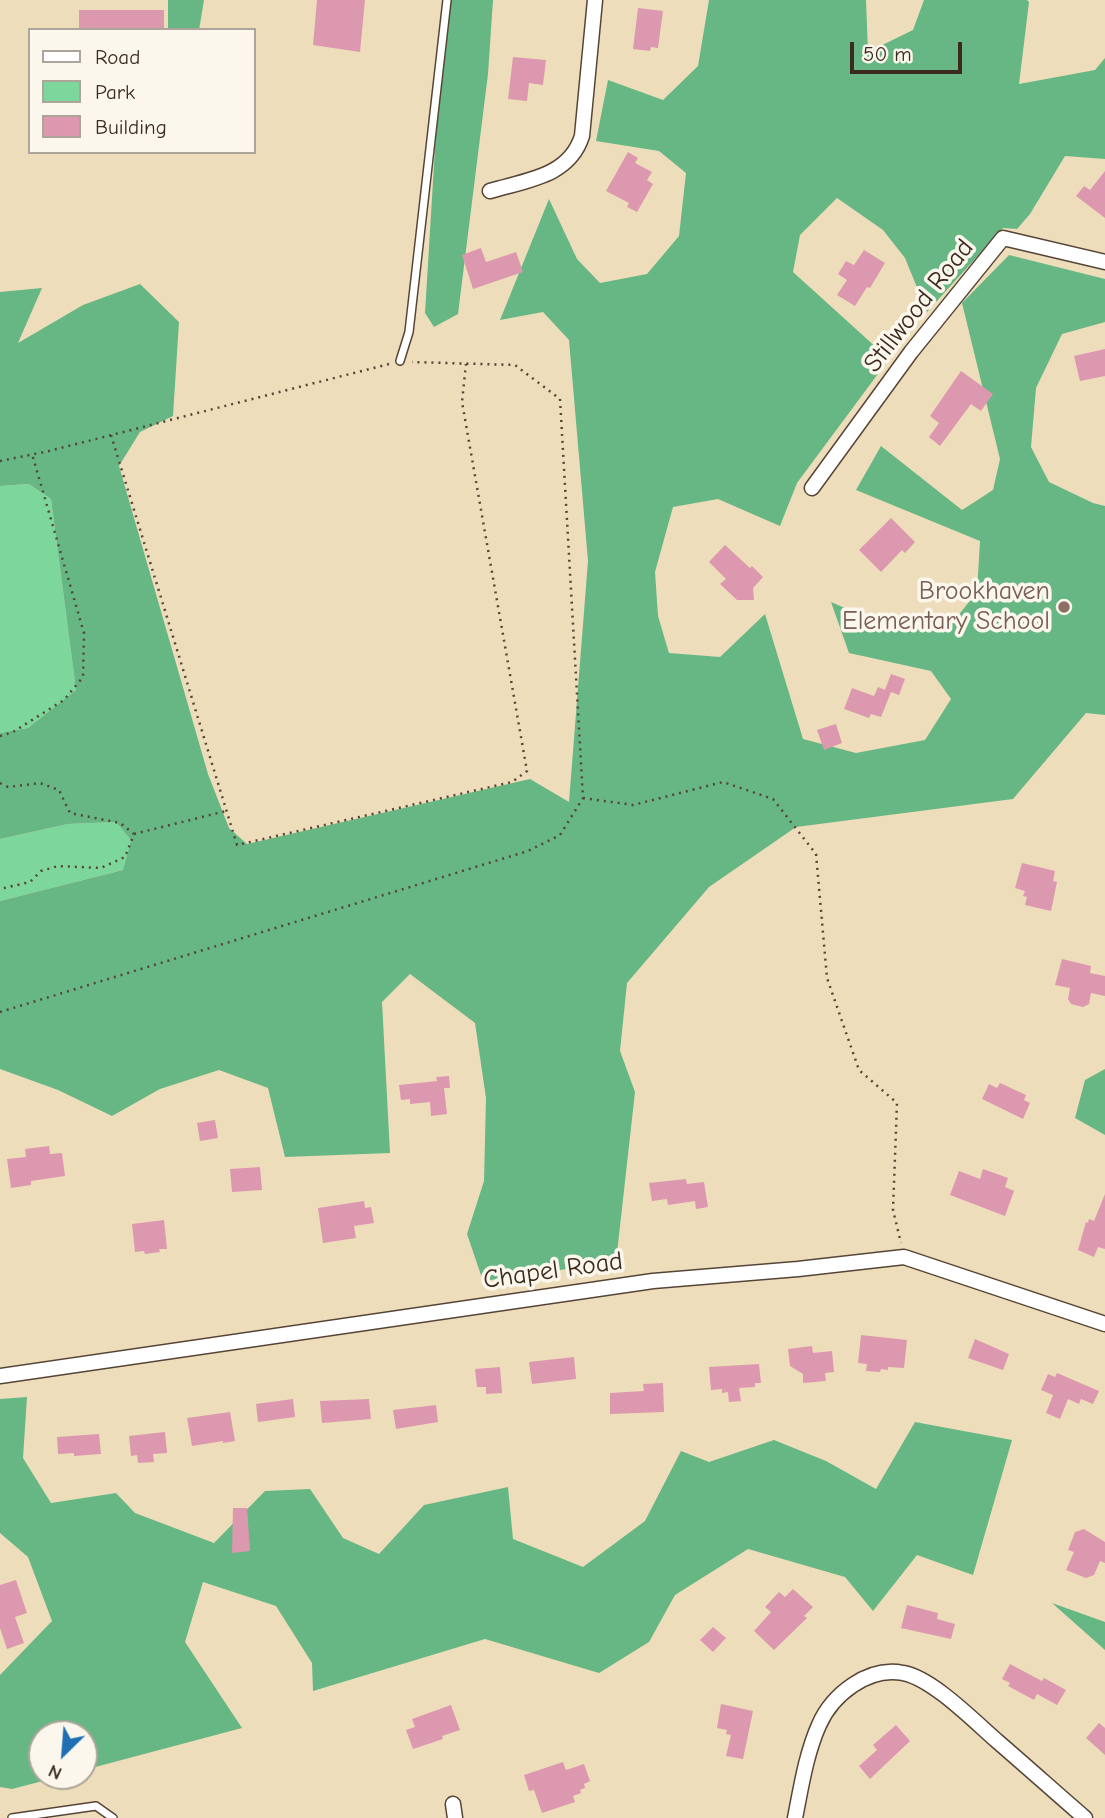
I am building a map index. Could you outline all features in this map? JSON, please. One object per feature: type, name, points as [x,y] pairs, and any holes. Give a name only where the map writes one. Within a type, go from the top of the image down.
[{"type":"street","points":[[490,191],[555,172],[569,162],[578,148],[582,136],[595,0]]},
{"type":"street","name":"Stillwood Road","points":[[812,488],[911,352],[1003,239],[1105,262]]},
{"type":"street","name":"Chapel Road","points":[[0,1376],[653,1281],[904,1257],[1105,1324]]},
{"type":"street","points":[[795,1818],[819,1725],[836,1698],[860,1681],[882,1671],[905,1673],[942,1692],[1084,1818]]},
{"type":"lane","points":[[400,361],[409,332],[426,164],[447,0]]},
{"type":"lane","points":[[12,1818],[96,1806],[113,1818]]},
{"type":"path","points":[[0,461],[400,361],[515,365],[560,399],[583,798],[560,835],[527,851],[0,1012]]},
{"type":"path","points":[[111,435],[237,845],[512,782],[527,771],[462,402],[466,364]]},
{"type":"path","points":[[0,736],[13,732],[64,700],[83,677],[84,633],[32,454]]},
{"type":"path","points":[[583,798],[633,805],[723,782],[773,799],[816,854],[827,978],[859,1070],[897,1103],[893,1210],[904,1257]]},
{"type":"path","points":[[0,783],[8,787],[40,783],[60,790],[70,813],[120,823],[134,834]]},
{"type":"path","points":[[134,834],[227,811]]},
{"type":"path","points":[[0,889],[30,882],[41,871],[58,866],[101,868],[125,857],[134,834]]},
{"type":"green space","points":[[168,0],[204,0],[199,28],[168,28]]},
{"type":"green space","points":[[444,0],[493,0],[488,74],[458,314],[434,327],[425,313]]},
{"type":"green space","points":[[709,0],[866,0],[868,52],[913,30],[924,0],[1027,0],[1029,2],[1019,84],[1095,70],[1105,58],[1105,159],[1065,156],[1030,214],[1017,229],[1003,228],[927,312],[905,258],[883,230],[837,198],[800,235],[793,272],[889,359],[797,483],[780,526],[718,499],[673,507],[655,572],[658,616],[669,653],[720,657],[765,614],[803,739],[856,753],[925,740],[951,699],[931,671],[849,653],[831,602],[893,629],[948,628],[977,592],[980,541],[856,490],[881,446],[962,510],[993,490],[1000,459],[962,303],[1009,255],[1105,279],[1105,322],[1062,334],[1036,388],[1031,447],[1049,482],[1105,506],[1105,715],[1086,713],[1013,799],[796,827],[709,887],[627,983],[620,1051],[635,1092],[616,1262],[483,1281],[467,1234],[484,1181],[486,1098],[475,1023],[410,974],[382,1002],[390,1153],[285,1157],[268,1088],[219,1070],[160,1089],[112,1116],[58,1090],[0,1069],[0,901],[123,870],[131,840],[116,822],[68,824],[0,839],[0,733],[28,728],[76,690],[51,499],[29,484],[0,486],[0,292],[42,288],[18,343],[83,305],[140,284],[179,322],[173,416],[140,432],[119,466],[208,774],[229,828],[247,844],[530,779],[569,802],[588,561],[569,340],[543,312],[500,320],[549,199],[577,259],[600,283],[647,274],[679,236],[686,173],[659,151],[596,141],[608,80],[663,100],[698,66]]},
{"type":"green space","points":[[29,484],[51,499],[76,690],[28,728],[0,733],[0,486]]},
{"type":"green space","points":[[116,822],[131,840],[123,870],[0,901],[0,839],[68,824]]},
{"type":"green space","points":[[1105,1069],[1105,1135],[1075,1118],[1085,1080]]},
{"type":"green space","points":[[27,1397],[23,1458],[51,1503],[116,1493],[135,1513],[214,1543],[265,1491],[310,1489],[343,1538],[379,1554],[424,1505],[508,1487],[513,1539],[583,1567],[645,1521],[681,1451],[709,1462],[774,1440],[826,1461],[876,1489],[915,1422],[1012,1440],[973,1575],[917,1555],[873,1611],[845,1577],[748,1549],[675,1595],[649,1642],[599,1673],[485,1639],[313,1691],[312,1663],[276,1606],[203,1582],[185,1642],[242,1728],[98,1766],[98,1720],[28,1720],[28,1785],[12,1789],[0,1787],[0,1675],[52,1621],[28,1557],[0,1533],[0,1399]]},
{"type":"green space","points":[[1052,1603],[1105,1622],[1105,1650]]},
{"type":"building","points":[[317,0],[365,0],[360,52],[313,45]]},
{"type":"building","points":[[638,8],[663,11],[658,48],[651,47],[650,51],[633,49]]},
{"type":"building","points":[[79,10],[164,10],[164,28],[79,28]]},
{"type":"building","points":[[513,57],[546,60],[543,85],[529,83],[527,101],[508,99]]},
{"type":"building","points":[[628,152],[638,158],[635,163],[652,172],[647,180],[653,184],[637,212],[627,207],[629,203],[606,191]]},
{"type":"building","points":[[1105,171],[1105,218],[1076,196],[1084,186],[1090,190]]},
{"type":"building","points":[[481,248],[486,262],[516,252],[523,272],[473,289],[462,255]]},
{"type":"building","points":[[864,250],[885,263],[855,306],[837,295],[847,280],[838,274],[846,261],[854,265]]},
{"type":"building","points":[[1105,349],[1105,376],[1080,381],[1074,356]]},
{"type":"building","points":[[961,371],[993,394],[981,411],[971,404],[940,446],[929,437],[939,423],[930,416]]},
{"type":"building","points":[[891,518],[915,542],[905,553],[902,550],[881,572],[859,550]]},
{"type":"building","points":[[725,545],[763,577],[753,588],[754,600],[737,600],[720,584],[726,579],[709,562]]},
{"type":"building","points":[[891,674],[905,679],[899,695],[891,692],[881,717],[871,714],[869,718],[844,709],[852,688],[874,696],[878,687],[885,690]]},
{"type":"building","points":[[836,724],[842,743],[824,750],[817,730]]},
{"type":"building","points":[[1022,863],[1055,871],[1053,881],[1057,882],[1051,911],[1025,905],[1025,891],[1015,888]]},
{"type":"building","points":[[1062,959],[1091,966],[1090,973],[1105,976],[1105,996],[1091,993],[1089,1004],[1083,1007],[1071,1004],[1068,999],[1070,988],[1055,985]]},
{"type":"building","points":[[449,1076],[450,1088],[444,1088],[447,1114],[431,1116],[430,1102],[410,1104],[410,1099],[401,1100],[399,1085],[437,1081],[436,1077]]},
{"type":"building","points":[[1000,1083],[1026,1095],[1024,1100],[1030,1103],[1023,1119],[982,1099],[989,1084],[997,1088]]},
{"type":"building","points":[[215,1120],[218,1138],[200,1141],[197,1123]]},
{"type":"building","points":[[49,1146],[50,1154],[62,1153],[65,1176],[31,1181],[31,1185],[11,1188],[7,1159],[26,1157],[25,1149]]},
{"type":"building","points":[[260,1167],[262,1190],[232,1192],[230,1169]]},
{"type":"building","points":[[983,1169],[1008,1178],[1005,1187],[1014,1191],[1005,1216],[950,1195],[959,1171],[980,1179]]},
{"type":"building","points":[[686,1179],[687,1184],[704,1182],[708,1207],[696,1209],[695,1201],[668,1205],[667,1199],[652,1201],[649,1183]]},
{"type":"building","points":[[1105,1194],[1105,1249],[1098,1247],[1094,1257],[1078,1250],[1086,1222],[1088,1223],[1089,1219],[1094,1221]]},
{"type":"building","points":[[364,1201],[365,1208],[371,1207],[374,1223],[354,1226],[356,1238],[323,1243],[318,1208]]},
{"type":"building","points":[[164,1220],[167,1249],[145,1254],[144,1251],[135,1252],[132,1224]]},
{"type":"building","points":[[861,1335],[907,1340],[904,1368],[888,1367],[888,1370],[881,1369],[880,1372],[866,1371],[867,1364],[858,1363]]},
{"type":"building","points":[[975,1339],[1009,1354],[1003,1370],[968,1358]]},
{"type":"building","points":[[812,1346],[813,1353],[832,1351],[834,1372],[825,1373],[826,1381],[803,1383],[803,1374],[790,1366],[788,1349]]},
{"type":"building","points":[[574,1357],[576,1379],[532,1384],[529,1362]]},
{"type":"building","points":[[759,1364],[761,1383],[755,1383],[755,1387],[739,1388],[741,1401],[729,1402],[728,1392],[722,1393],[722,1389],[711,1390],[709,1367]]},
{"type":"building","points":[[500,1367],[502,1393],[486,1394],[486,1387],[477,1387],[475,1369]]},
{"type":"building","points":[[1057,1373],[1099,1391],[1093,1404],[1081,1399],[1079,1404],[1068,1399],[1060,1419],[1046,1413],[1053,1395],[1041,1390],[1048,1374],[1055,1377]]},
{"type":"building","points":[[663,1383],[664,1412],[610,1414],[610,1393],[644,1391],[643,1384]]},
{"type":"building","points":[[293,1399],[295,1417],[258,1422],[256,1404]]},
{"type":"building","points":[[369,1399],[371,1419],[322,1423],[320,1401]]},
{"type":"building","points":[[436,1405],[438,1422],[396,1429],[393,1410]]},
{"type":"building","points":[[230,1412],[235,1441],[192,1446],[187,1418]]},
{"type":"building","points":[[165,1432],[167,1453],[153,1454],[154,1462],[138,1463],[137,1455],[131,1456],[129,1436]]},
{"type":"building","points":[[99,1434],[101,1454],[58,1454],[57,1437]]},
{"type":"building","points":[[233,1508],[247,1508],[250,1551],[232,1553]]},
{"type":"building","points":[[1084,1529],[1105,1542],[1105,1563],[1100,1561],[1094,1575],[1086,1578],[1066,1570],[1074,1552],[1068,1550],[1075,1532]]},
{"type":"building","points":[[16,1580],[27,1613],[15,1617],[24,1643],[7,1649],[0,1628],[0,1585]]},
{"type":"building","points":[[793,1589],[813,1607],[804,1616],[807,1618],[774,1650],[754,1631],[771,1612],[765,1607],[779,1592],[785,1597]]},
{"type":"building","points":[[907,1605],[938,1613],[937,1619],[955,1624],[951,1639],[901,1628]]},
{"type":"building","points":[[713,1627],[726,1638],[713,1652],[700,1640]]},
{"type":"building","points":[[1010,1664],[1066,1690],[1057,1705],[1037,1694],[1034,1700],[1008,1686],[1010,1683],[1002,1679]]},
{"type":"building","points":[[721,1704],[753,1711],[743,1759],[726,1756],[731,1735],[726,1734],[727,1730],[717,1728]]},
{"type":"building","points":[[451,1705],[460,1730],[413,1749],[406,1730],[415,1727],[412,1719]]},
{"type":"building","points":[[1099,1723],[1105,1728],[1105,1755],[1086,1738]]},
{"type":"building","points":[[896,1725],[910,1741],[870,1779],[859,1766],[877,1750],[873,1745]]},
{"type":"building","points":[[563,1762],[566,1770],[584,1764],[590,1781],[584,1784],[585,1788],[580,1790],[581,1793],[573,1796],[575,1802],[542,1813],[534,1790],[529,1791],[524,1775]]},
{"type":"place","name":"Brookhaven Elementary School","points":[[1064,607]]}]
